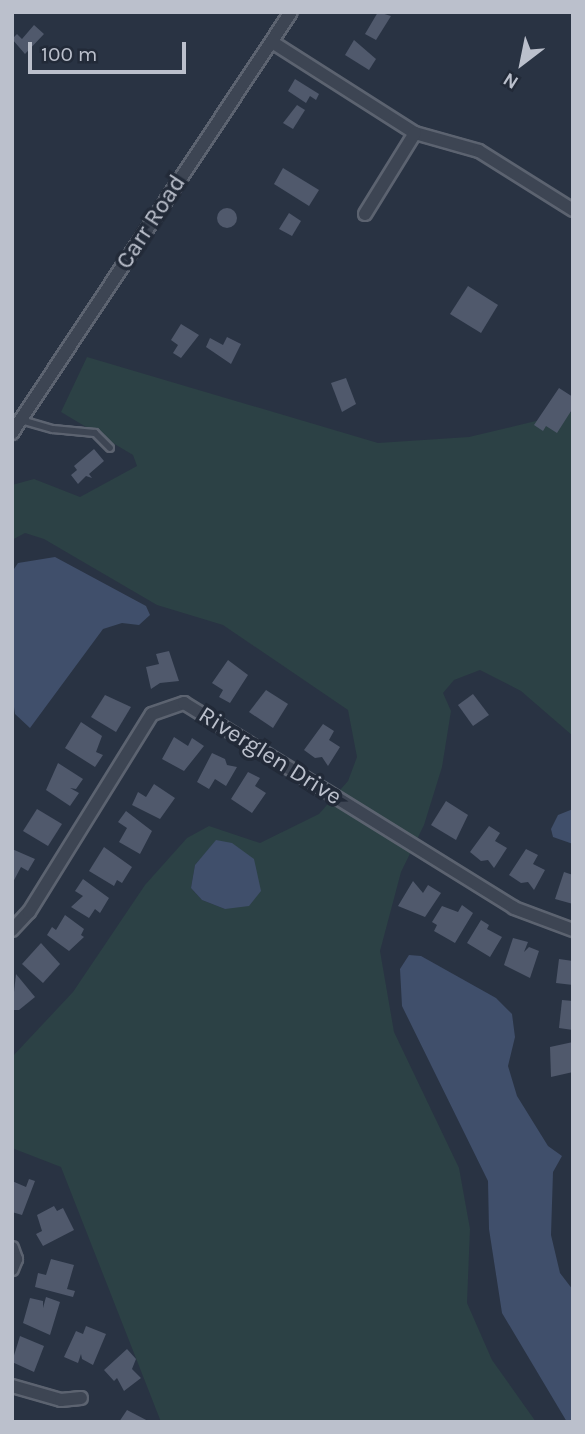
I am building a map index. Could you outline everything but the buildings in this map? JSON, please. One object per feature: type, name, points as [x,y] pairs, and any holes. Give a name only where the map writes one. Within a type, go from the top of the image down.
[{"type":"street","name":"Carr Road","points":[[12,433],[291,12]]},
{"type":"street","points":[[272,42],[415,132],[480,151],[573,209]]},
{"type":"street","points":[[365,214],[415,132]]},
{"type":"street","name":"Riverglen Drive","points":[[12,930],[29,912],[152,714],[184,703],[513,908],[573,930]]},
{"type":"street","points":[[12,1248],[16,1259],[12,1269]]},
{"type":"street","points":[[12,1386],[61,1400],[81,1398]]},
{"type":"lane","points":[[21,420],[53,429],[95,432],[110,448]]},
{"type":"green space","points":[[87,357],[378,443],[469,437],[573,412],[573,736],[521,691],[480,670],[454,680],[443,693],[451,711],[442,767],[424,825],[401,872],[380,951],[394,1032],[459,1168],[470,1229],[467,1303],[492,1360],[536,1422],[161,1422],[61,1167],[12,1148],[12,1057],[73,992],[145,885],[187,838],[209,826],[260,843],[319,814],[348,781],[357,757],[348,710],[223,625],[157,605],[44,539],[25,533],[12,540],[12,485],[34,479],[80,497],[137,466],[133,455],[61,412]],"holes":[[[216,841],[225,909],[202,900],[191,888],[195,865]]]},
{"type":"water","points":[[55,557],[146,606],[150,615],[139,625],[122,623],[103,629],[30,728],[15,714],[12,693],[12,572],[18,563]]},
{"type":"water","points":[[573,809],[573,844],[553,837],[551,829],[558,815]]},
{"type":"water","points":[[216,840],[232,843],[254,859],[261,891],[249,906],[225,909],[202,900],[191,888],[195,865]]},
{"type":"water","points":[[409,955],[421,956],[496,998],[512,1014],[515,1037],[508,1066],[517,1096],[548,1146],[562,1156],[553,1172],[551,1235],[560,1273],[573,1290],[573,1422],[567,1422],[502,1313],[489,1229],[488,1181],[402,1006],[400,969]]}]
